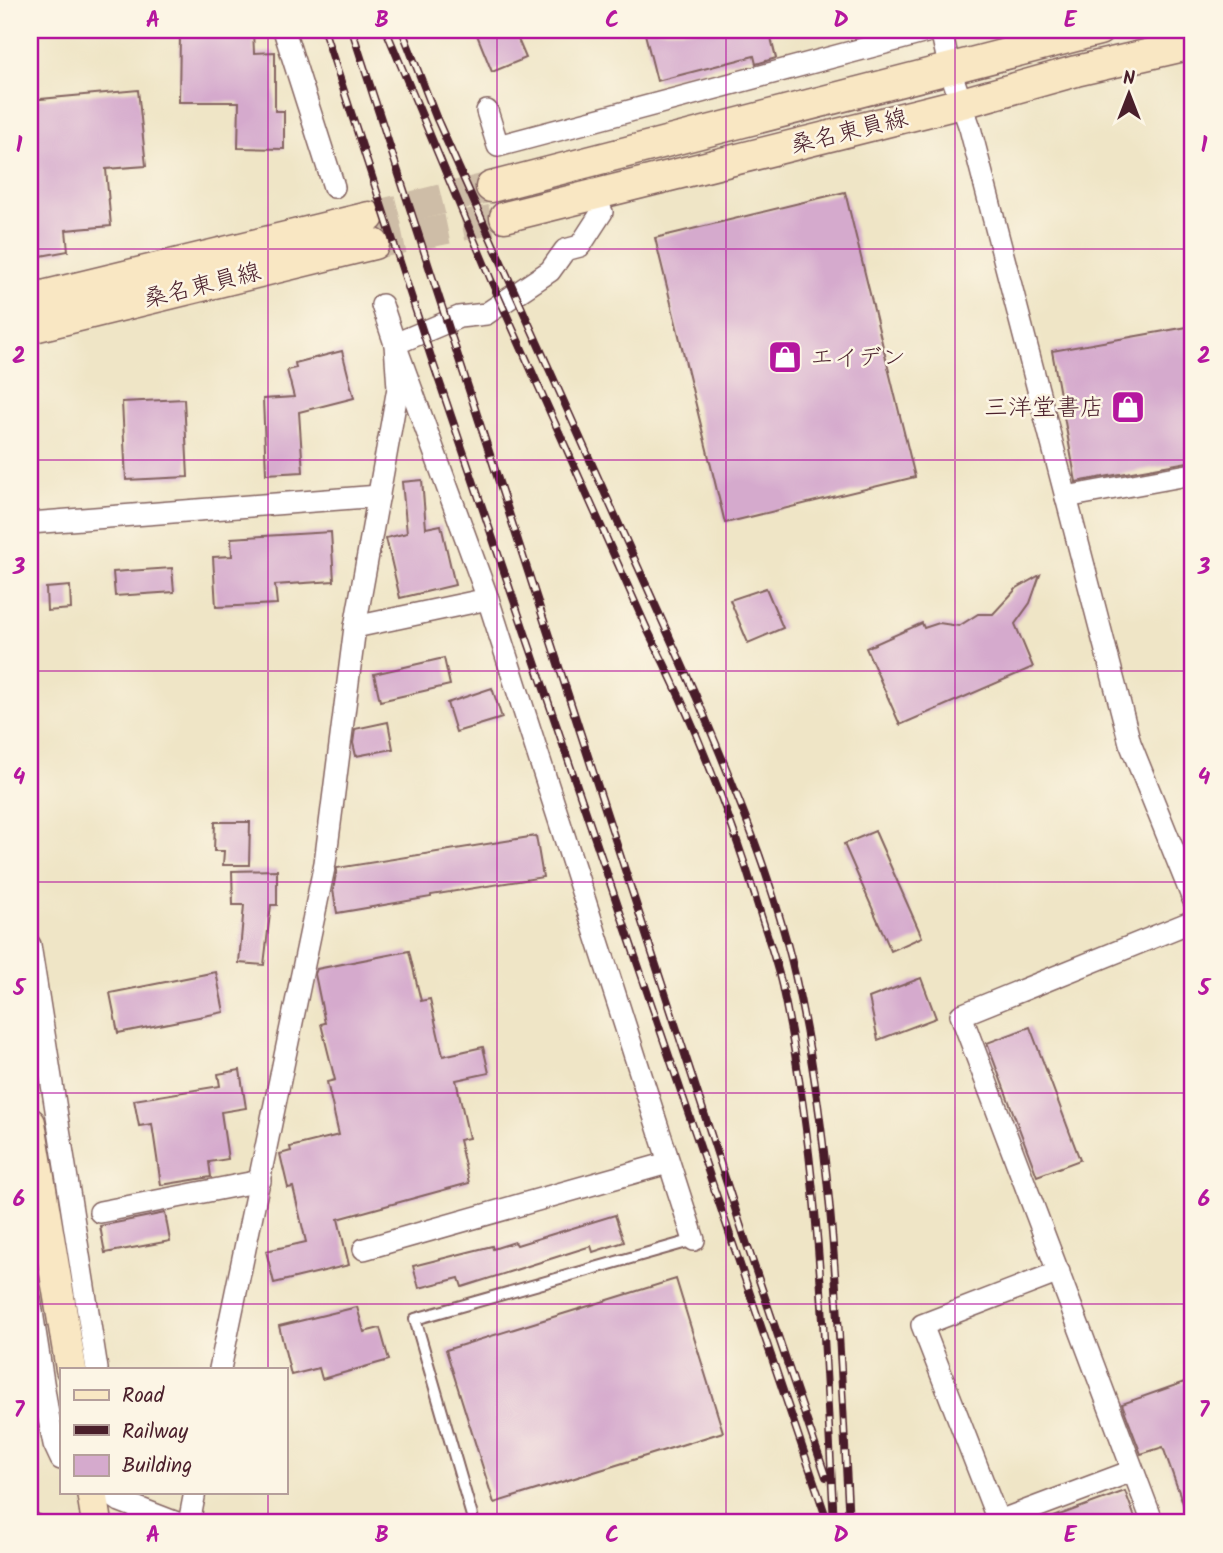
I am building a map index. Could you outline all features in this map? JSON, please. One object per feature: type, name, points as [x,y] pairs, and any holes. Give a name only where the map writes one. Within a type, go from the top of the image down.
[{"type":"main road","name":"桑名東員線","points":[[491,187],[1098,30]]},
{"type":"main road","name":"桑名東員線","points":[[505,217],[962,103],[1076,71],[1193,44]]},
{"type":"main road","name":"桑名東員線","points":[[30,299],[372,230],[30,328]]},
{"type":"main road","points":[[30,1124],[71,1368]]},
{"type":"main road","points":[[92,1494],[97,1523]]},
{"type":"street","points":[[284,30],[334,187]]},
{"type":"street","points":[[487,111],[498,146],[934,30]]},
{"type":"street","points":[[940,30],[962,103],[1130,743],[1193,899]]},
{"type":"street","points":[[395,344],[460,317],[486,314],[550,271],[565,250],[580,246],[602,212]]},
{"type":"street","points":[[382,305],[488,599],[694,1240]]},
{"type":"street","points":[[220,1368],[325,863],[355,627],[398,388],[395,344]]},
{"type":"street","points":[[1066,497],[1193,474]]},
{"type":"street","points":[[30,523],[379,496]]},
{"type":"street","points":[[355,627],[488,599]]},
{"type":"street","points":[[1153,1523],[961,1015],[1193,921]]},
{"type":"street","points":[[30,945],[97,1368]]},
{"type":"street","points":[[364,1249],[668,1163]]},
{"type":"street","points":[[100,1212],[260,1181]]},
{"type":"street","points":[[1059,1272],[922,1325],[997,1523],[1132,1471]]},
{"type":"street","points":[[30,1299],[50,1424],[60,1457]]},
{"type":"street","points":[[110,1494],[120,1501],[177,1523]]},
{"type":"street","points":[[189,1523],[193,1494]]},
{"type":"lane","points":[[474,1523],[415,1319],[694,1240]]},
{"type":"building","points":[[227,30],[253,30],[254,53],[275,52],[275,111],[284,111],[284,149],[238,148],[239,102],[179,102],[180,33],[227,33]]},
{"type":"building","points":[[475,30],[514,30],[526,58],[492,72]]},
{"type":"building","points":[[644,30],[769,30],[776,58],[756,64],[754,56],[657,81]]},
{"type":"building","points":[[138,90],[146,166],[106,169],[111,226],[66,230],[68,251],[30,258],[30,100]]},
{"type":"building","name":"エイデン","points":[[845,192],[915,477],[725,523],[655,238]]},
{"type":"building","name":"三洋堂書店","points":[[1193,326],[1193,461],[1076,482],[1052,351]]},
{"type":"building","points":[[342,351],[354,398],[299,412],[303,472],[266,474],[263,399],[294,397],[287,370],[296,368],[295,363]]},
{"type":"building","points":[[184,399],[188,477],[126,480],[122,402]]},
{"type":"building","points":[[422,480],[426,528],[441,525],[455,585],[400,598],[386,538],[407,533],[402,482]]},
{"type":"building","points":[[331,532],[334,581],[275,585],[277,604],[216,607],[213,557],[232,556],[231,538]]},
{"type":"building","points":[[172,568],[174,592],[115,596],[113,572]]},
{"type":"building","points":[[1040,575],[1030,603],[1015,624],[1033,667],[900,725],[866,648],[922,623],[924,628],[939,623],[959,626],[978,614],[993,614],[1017,588]]},
{"type":"building","points":[[70,586],[71,609],[47,611],[46,588]]},
{"type":"building","points":[[766,588],[783,628],[748,643],[730,600]]},
{"type":"building","points":[[444,658],[450,685],[380,701],[374,674]]},
{"type":"building","points":[[492,688],[502,718],[456,732],[447,703]]},
{"type":"building","points":[[388,722],[393,749],[356,756],[353,743],[355,729]]},
{"type":"building","points":[[215,822],[250,822],[249,865],[223,865],[224,851],[214,851]]},
{"type":"building","points":[[875,831],[922,937],[891,951],[844,844]]},
{"type":"building","points":[[536,836],[543,877],[337,913],[333,890],[337,868]]},
{"type":"building","points":[[277,870],[277,905],[271,905],[264,965],[239,963],[244,905],[233,905],[232,871]]},
{"type":"building","points":[[409,951],[421,1001],[430,999],[443,1056],[483,1047],[489,1073],[456,1080],[469,1138],[459,1140],[469,1183],[338,1219],[349,1265],[274,1283],[266,1251],[306,1242],[293,1187],[288,1188],[280,1154],[291,1151],[290,1147],[339,1135],[327,1082],[335,1080],[321,1024],[325,1023],[315,974],[317,969]]},
{"type":"building","points":[[216,972],[224,1012],[118,1033],[110,993]]},
{"type":"building","points":[[921,978],[936,1018],[878,1040],[869,998]]},
{"type":"building","points":[[1030,1027],[1080,1160],[1037,1176],[987,1043]]},
{"type":"building","points":[[240,1070],[246,1108],[221,1112],[228,1159],[209,1162],[211,1177],[161,1185],[152,1124],[139,1126],[134,1100],[220,1086],[218,1074]]},
{"type":"building","points":[[165,1213],[170,1241],[105,1253],[100,1226]]},
{"type":"building","points":[[615,1215],[624,1242],[593,1252],[591,1246],[462,1287],[459,1278],[419,1288],[413,1266],[492,1246],[493,1249],[515,1242],[517,1245]]},
{"type":"building","points":[[676,1279],[723,1432],[494,1503],[446,1350]]},
{"type":"building","points":[[357,1307],[364,1332],[380,1328],[389,1360],[322,1379],[319,1368],[291,1375],[279,1326]]},
{"type":"building","points":[[1193,1379],[1193,1523],[1190,1523],[1163,1447],[1141,1454],[1122,1404]]},
{"type":"building","points":[[1125,1491],[1137,1523],[1043,1523],[1043,1521]]},
{"type":"tunnel","points":[[369,217],[491,187]]},
{"type":"tunnel","points":[[374,244],[505,217]]},
{"type":"railway","points":[[324,30],[431,357],[828,1523]]},
{"type":"railway","points":[[352,30],[743,1233],[826,1477]]},
{"type":"railway","points":[[386,30],[491,280],[695,732],[736,837],[774,957],[795,1052],[813,1186],[834,1523]]},
{"type":"railway","points":[[402,30],[436,117],[696,696],[738,799],[776,904],[795,975],[819,1111],[833,1248],[849,1523]]},
{"type":"railway","points":[[30,1512],[44,1523]]},
{"type":"place","name":"エイデン","points":[[785,357]]},
{"type":"place","name":"三洋堂書店","points":[[1128,407]]}]
